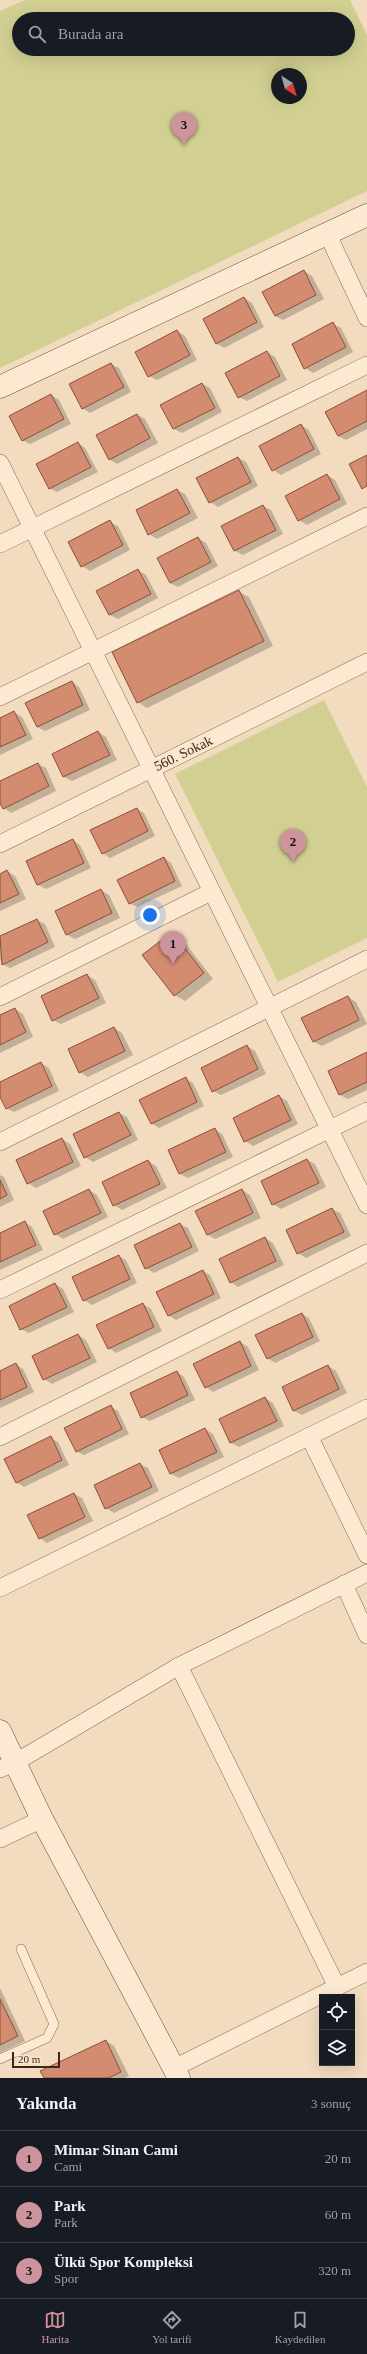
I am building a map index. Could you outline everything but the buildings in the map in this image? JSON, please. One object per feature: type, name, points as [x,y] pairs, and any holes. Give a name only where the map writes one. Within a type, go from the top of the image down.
[{"type":"street","points":[[0,387],[367,214]]},
{"type":"street","points":[[327,233],[367,318]]},
{"type":"street","points":[[0,544],[367,365]]},
{"type":"street","points":[[0,463],[367,1205]]},
{"type":"street","points":[[0,697],[367,516]]},
{"type":"street","name":"560. Sokak","points":[[0,844],[367,662]]},
{"type":"street","points":[[0,997],[212,892]]},
{"type":"street","points":[[0,1142],[268,1007],[367,959]]},
{"type":"street","points":[[0,1290],[367,1111]]},
{"type":"street","points":[[0,1437],[367,1253]]},
{"type":"street","points":[[0,1588],[367,1408]]},
{"type":"street","points":[[309,1436],[367,1555]]},
{"type":"street","points":[[8,1765],[179,1666],[367,1572]]},
{"type":"street","points":[[344,1584],[367,1634]]},
{"type":"street","points":[[179,1666],[337,1987]]},
{"type":"street","points":[[0,1731],[8,1765],[42,1820],[176,2075],[367,1972]]},
{"type":"street","points":[[0,1839],[42,1820]]},
{"type":"lane","points":[[0,2059],[47,2038],[54,2024],[21,1949]]},
{"type":"shaded area","points":[[25,0],[350,0],[367,35],[367,191],[0,368],[0,11]]},
{"type":"shaded area","points":[[324,700],[367,787],[367,938],[278,982],[175,774]]},
{"type":"place","name":"Ülkü Spor Kompleksi","points":[[184,145]]},
{"type":"place","name":"Park","points":[[293,862]]},
{"type":"place","name":"Mimar Sinan Cami","points":[[173,964]]}]
